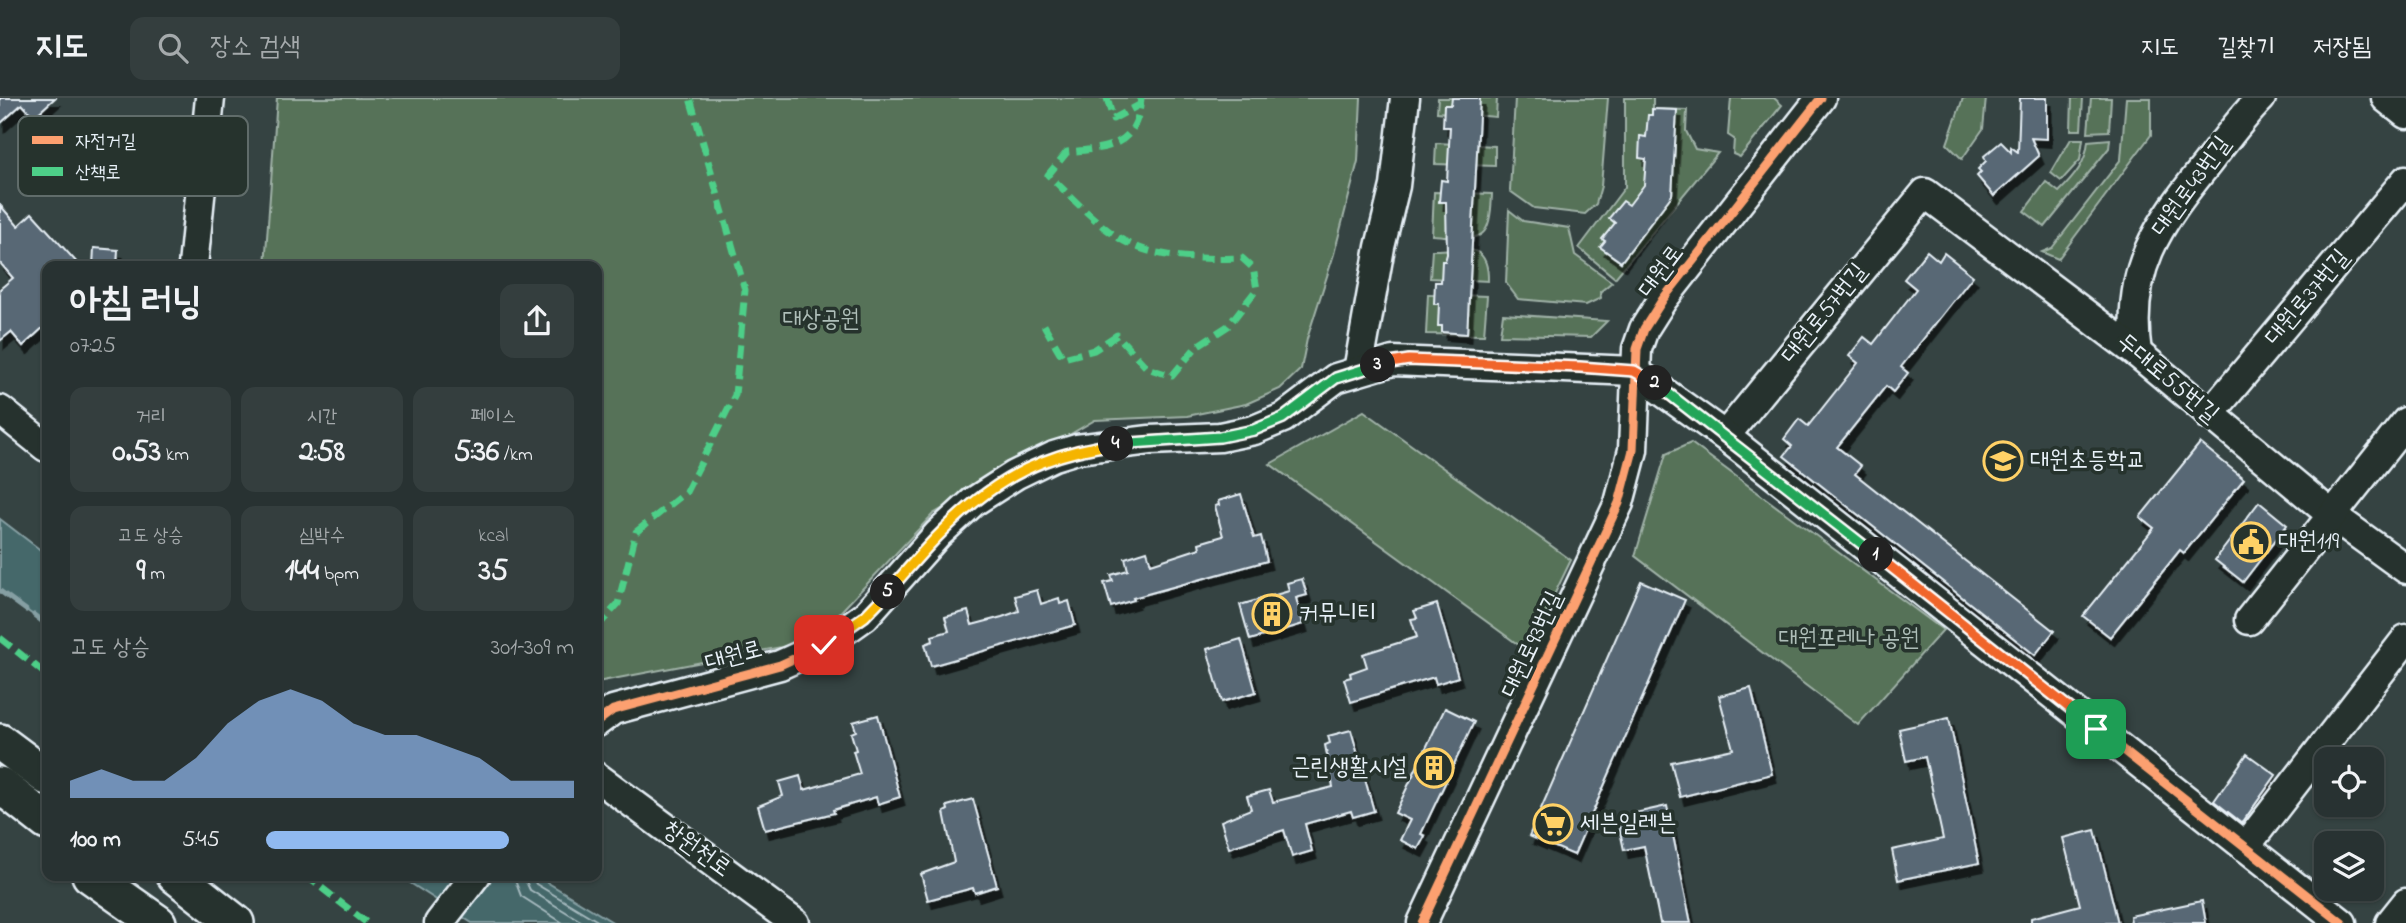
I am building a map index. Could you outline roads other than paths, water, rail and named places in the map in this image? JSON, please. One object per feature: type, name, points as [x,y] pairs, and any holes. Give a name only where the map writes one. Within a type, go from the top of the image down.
[{"type":"main road","points":[[0,720],[42,751]]},
{"type":"main road","points":[[0,742],[42,774]]},
{"type":"main road","points":[[0,785],[42,818]]},
{"type":"main road","points":[[0,811],[42,840]]},
{"type":"main road","points":[[98,881],[158,923]]},
{"type":"main road","points":[[123,881],[176,923]]},
{"type":"main road","points":[[183,881],[227,916]]},
{"type":"main road","points":[[204,881],[227,916]]},
{"type":"street","points":[[208,116],[210,98]]},
{"type":"street","points":[[1358,371],[1380,247],[1395,186],[1405,98]]},
{"type":"street","name":"대원로","points":[[602,718],[613,710],[780,665],[824,645],[865,616],[938,534],[973,502],[1033,466],[1077,449],[1150,440],[1220,437],[1254,430],[1283,418],[1336,378],[1409,360],[1634,371],[1637,349],[1644,329],[1663,299],[1821,98]]},
{"type":"street","points":[[2386,98],[2406,114]]},
{"type":"street","name":"대원로43번길","points":[[2137,353],[2133,324],[2134,297],[2143,260],[2169,212],[2250,102]]},
{"type":"street","name":"대원로37번길","points":[[2209,415],[2406,180]]},
{"type":"street","name":"두대로55번길","points":[[1925,193],[2137,353],[2333,516],[2406,569]]},
{"type":"street","name":"대원로57번길","points":[[1725,436],[1925,193]]},
{"type":"street","points":[[194,261],[200,196]]},
{"type":"street","points":[[1634,371],[1725,436],[2342,923]]},
{"type":"street","name":"대원로93번길","points":[[1422,923],[1619,503],[1633,450],[1634,371]]},
{"type":"street","points":[[0,410],[42,444]]},
{"type":"street","points":[[2249,620],[2406,422]]},
{"type":"street","points":[[2245,847],[2406,639]]},
{"type":"street","name":"창원천로","points":[[602,781],[795,923]]},
{"type":"street","points":[[439,923],[471,881]]},
{"type":"street","points":[[2390,923],[2406,903]]},
{"type":"water","points":[[0,519],[42,551],[42,621],[0,591]]},
{"type":"water","points":[[407,881],[545,881],[614,923],[472,923]]},
{"type":"waterway","points":[[0,591],[26,610]]},
{"type":"waterway","points":[[34,615],[42,621]]},
{"type":"place","name":"대원초등학교","points":[[2003,461]]},
{"type":"place","name":"대원119","points":[[2251,542]]},
{"type":"place","name":"커뮤니티","points":[[1272,614]]},
{"type":"place","name":"근린생활시설","points":[[1434,768]]},
{"type":"place","name":"세븐일레븐","points":[[1553,824]]},
{"type":"park label","name":"대상공원","points":[[821,320]]},
{"type":"park label","name":"대원포레나 공원","points":[[1849,639]]}]
